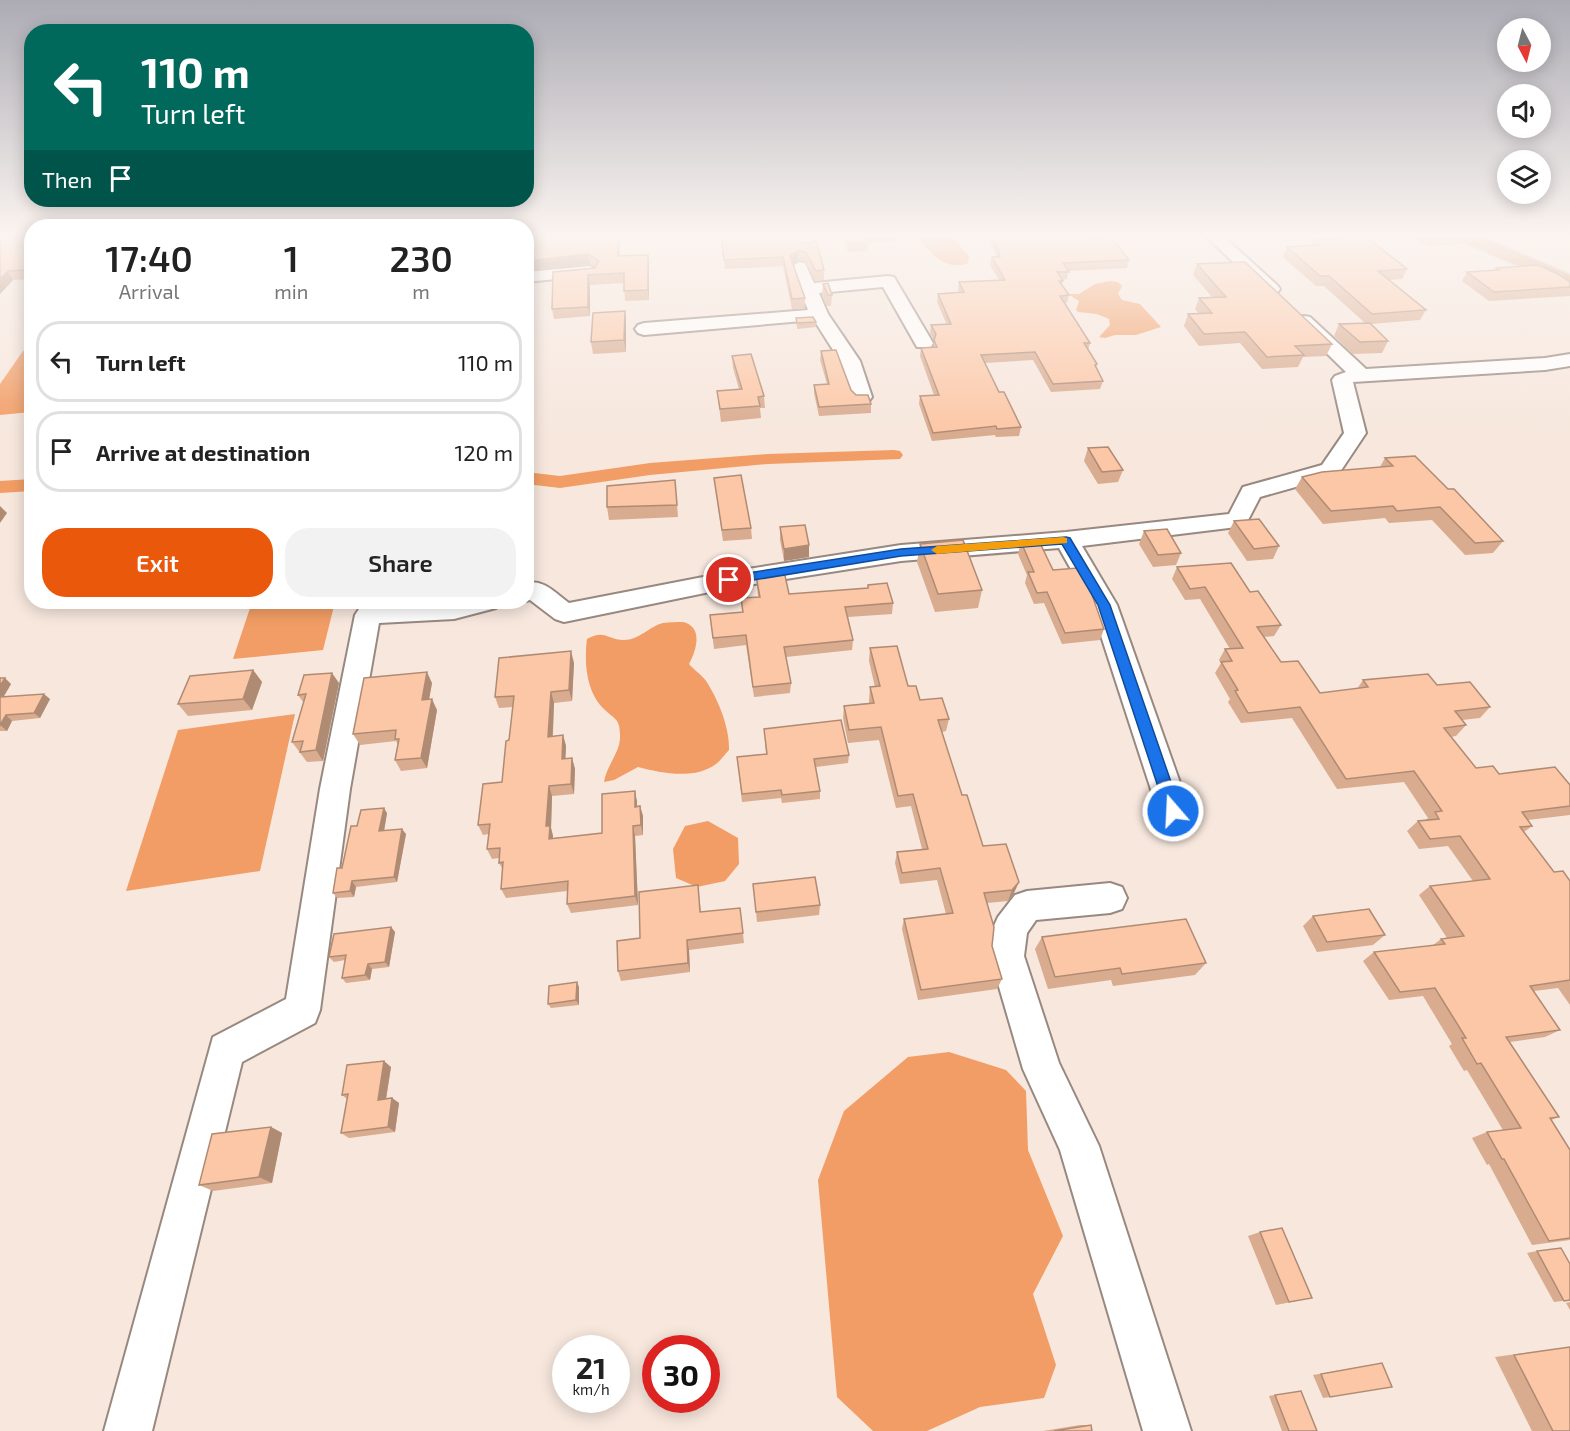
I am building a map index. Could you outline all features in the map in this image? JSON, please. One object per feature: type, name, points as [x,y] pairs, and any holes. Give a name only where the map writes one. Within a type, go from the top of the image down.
[{"type":"street","points":[[814,302],[819,314],[850,361],[862,398]]},
{"type":"street","points":[[900,302],[924,343]]},
{"type":"street","points":[[1284,302],[1361,375]]},
{"type":"street","points":[[644,329],[819,314]]},
{"type":"street","points":[[534,590],[564,613],[729,580],[867,557],[1066,540],[1237,521],[1251,492],[1330,470],[1355,433],[1342,380],[1348,376],[1545,364],[1570,360]]},
{"type":"street","points":[[1066,540],[1104,605],[1173,811]]},
{"type":"street","points":[[128,1431],[226,1050],[302,1010],[335,789],[368,615],[458,609]]},
{"type":"street","points":[[1110,898],[1027,906],[1010,928],[1007,956],[1042,1069],[1079,1146],[1167,1431]]},
{"type":"shaded area","points":[[1079,302],[1130,302],[1140,304],[1161,327],[1136,335],[1099,337],[1110,325],[1109,319],[1076,310]]},
{"type":"shaded area","points":[[23,351],[24,413],[0,415],[0,384]]},
{"type":"shaded area","points":[[250,609],[333,609],[323,650],[233,659]]},
{"type":"shaded area","points":[[683,622],[690,625],[696,634],[696,646],[689,664],[704,679],[715,696],[725,723],[729,750],[716,764],[698,772],[678,774],[638,767],[614,780],[604,782],[620,741],[620,729],[616,719],[604,709],[593,694],[586,667],[587,639],[602,635],[624,640],[640,635],[663,623]]},
{"type":"shaded area","points":[[295,714],[260,871],[126,891],[178,730]]},
{"type":"shaded area","points":[[708,821],[738,838],[739,864],[725,881],[697,887],[676,878],[673,849],[685,826]]},
{"type":"shaded area","points":[[949,1052],[1006,1070],[1026,1091],[1028,1150],[1063,1236],[1033,1294],[1056,1365],[1044,1398],[980,1407],[927,1431],[873,1431],[837,1397],[818,1180],[844,1111],[908,1057]]},
{"type":"building","points":[[552,302],[588,302],[588,307],[552,309]]},
{"type":"building","points":[[941,302],[1064,302],[1090,343],[1084,343],[1097,364],[1095,365],[1103,381],[1053,384],[1035,352],[981,355],[999,392],[1004,392],[1021,427],[997,429],[996,426],[933,433],[920,396],[939,395],[921,348],[937,347],[934,340],[936,334],[931,325],[951,324]]},
{"type":"building","points":[[1202,302],[1287,302],[1332,344],[1295,346],[1304,355],[1267,357],[1245,332],[1204,334],[1188,314],[1212,313]]},
{"type":"building","points":[[1358,302],[1416,302],[1426,310],[1372,314]]},
{"type":"building","points":[[625,311],[624,340],[591,342],[593,313]]},
{"type":"building","points":[[813,317],[816,322],[797,323],[796,318]]},
{"type":"building","points":[[1370,323],[1388,341],[1360,342],[1339,324]]},
{"type":"building","points":[[836,350],[851,390],[856,395],[868,395],[871,404],[819,407],[814,385],[829,384],[821,351]]},
{"type":"building","points":[[751,354],[764,396],[758,397],[760,406],[720,409],[717,391],[742,389],[732,356]]},
{"type":"building","points":[[1108,447],[1123,470],[1102,472],[1088,448]]},
{"type":"building","points":[[1415,456],[1448,489],[1454,489],[1503,541],[1475,543],[1440,507],[1397,511],[1393,506],[1331,511],[1302,477],[1322,472],[1393,466],[1385,458]]},
{"type":"building","points":[[741,475],[751,528],[722,530],[714,478]]},
{"type":"building","points":[[675,480],[677,505],[607,507],[607,486]]},
{"type":"building","points":[[1259,519],[1279,546],[1254,549],[1234,521]]},
{"type":"building","points":[[805,525],[809,545],[784,549],[780,527]]},
{"type":"building","points":[[1167,529],[1181,553],[1158,555],[1144,531]]},
{"type":"building","points":[[963,540],[982,590],[938,594],[920,544]]},
{"type":"building","points":[[1039,541],[1053,570],[1078,568],[1091,592],[1104,629],[1065,633],[1047,592],[1037,593],[1028,572],[1034,572],[1021,542]]},
{"type":"building","points":[[1231,563],[1250,592],[1258,591],[1281,625],[1257,627],[1281,662],[1298,661],[1320,693],[1368,687],[1363,680],[1428,674],[1437,685],[1470,682],[1490,707],[1455,711],[1466,725],[1444,728],[1476,768],[1493,766],[1499,774],[1555,767],[1570,785],[1570,806],[1522,812],[1532,826],[1520,827],[1554,872],[1563,871],[1570,881],[1570,980],[1530,986],[1560,1030],[1506,1037],[1559,1117],[1550,1118],[1570,1150],[1570,1238],[1549,1241],[1487,1132],[1521,1128],[1481,1063],[1477,1064],[1462,1038],[1466,1038],[1435,988],[1400,992],[1374,952],[1445,944],[1441,939],[1464,936],[1430,886],[1490,879],[1460,836],[1430,839],[1418,821],[1439,819],[1435,812],[1442,811],[1414,771],[1346,779],[1300,707],[1248,713],[1235,691],[1238,690],[1221,662],[1232,661],[1225,649],[1243,648],[1205,587],[1190,589],[1177,567]]},
{"type":"building","points":[[784,571],[789,594],[868,588],[868,585],[887,583],[893,603],[845,607],[853,640],[784,647],[791,683],[753,687],[746,635],[713,638],[710,615],[743,612],[741,598],[760,597],[756,576]]},
{"type":"building","points":[[897,646],[908,686],[916,686],[920,700],[942,698],[949,719],[938,720],[962,795],[967,795],[983,846],[1006,844],[1019,882],[1012,890],[984,893],[994,927],[992,946],[1002,979],[921,990],[904,919],[953,913],[940,868],[902,873],[897,852],[928,849],[913,794],[898,796],[881,727],[849,730],[844,706],[874,703],[870,687],[880,686],[870,648]]},
{"type":"building","points":[[571,651],[569,690],[551,692],[548,737],[563,735],[562,759],[572,758],[571,784],[549,786],[546,826],[550,826],[549,839],[602,833],[602,794],[635,791],[635,807],[640,806],[641,825],[633,826],[635,896],[567,904],[568,881],[501,889],[503,862],[499,863],[500,848],[487,849],[490,824],[478,825],[483,784],[502,782],[506,741],[509,740],[514,696],[495,697],[499,658]]},
{"type":"building","points":[[253,670],[243,699],[178,704],[190,676]]},
{"type":"building","points":[[427,672],[422,700],[432,699],[421,758],[395,760],[399,739],[395,739],[396,730],[353,734],[364,678]]},
{"type":"building","points":[[332,673],[316,750],[300,752],[303,741],[292,742],[306,694],[298,695],[304,675]]},
{"type":"building","points":[[44,694],[34,713],[6,715],[0,725],[0,697]]},
{"type":"building","points":[[841,720],[849,755],[814,759],[820,791],[782,795],[781,790],[742,794],[737,757],[767,754],[764,729]]},
{"type":"building","points":[[384,808],[379,831],[402,829],[394,877],[352,881],[350,891],[333,893],[337,868],[342,868],[351,826],[357,826],[361,810]]},
{"type":"building","points":[[815,877],[820,905],[756,912],[753,884]]},
{"type":"building","points":[[698,885],[700,912],[740,908],[743,933],[687,940],[688,963],[618,971],[617,941],[640,938],[639,892]]},
{"type":"building","points":[[1369,909],[1385,935],[1327,942],[1313,916]]},
{"type":"building","points":[[1186,919],[1206,963],[1122,974],[1120,968],[1055,977],[1042,937]]},
{"type":"building","points":[[391,927],[385,962],[368,964],[365,975],[342,978],[346,955],[329,957],[334,934]]},
{"type":"building","points":[[577,982],[576,1000],[548,1004],[549,986]]},
{"type":"building","points":[[384,1061],[378,1100],[392,1098],[388,1127],[341,1133],[348,1094],[342,1095],[347,1065]]},
{"type":"building","points":[[271,1127],[259,1177],[199,1185],[212,1134]]},
{"type":"building","points":[[1282,1228],[1312,1298],[1289,1302],[1260,1232]]},
{"type":"building","points":[[1561,1248],[1570,1264],[1570,1300],[1564,1301],[1537,1251]]},
{"type":"building","points":[[1570,1347],[1570,1431],[1553,1431],[1514,1355]]},
{"type":"building","points":[[1382,1363],[1392,1387],[1330,1397],[1321,1374]]},
{"type":"building","points":[[1301,1391],[1317,1431],[1289,1431],[1275,1395]]},
{"type":"building","points":[[1091,1425],[1092,1431],[1054,1431]]},
{"type":"waterway","points":[[534,479],[560,482],[650,469],[768,459],[894,455]]},
{"type":"waterway","points":[[0,487],[24,486]]},
{"type":"slow traffic","points":[[937,550],[1063,541]]},
{"type":"route","points":[[729,580],[901,553],[1066,540],[1104,605],[1173,811]]}]
